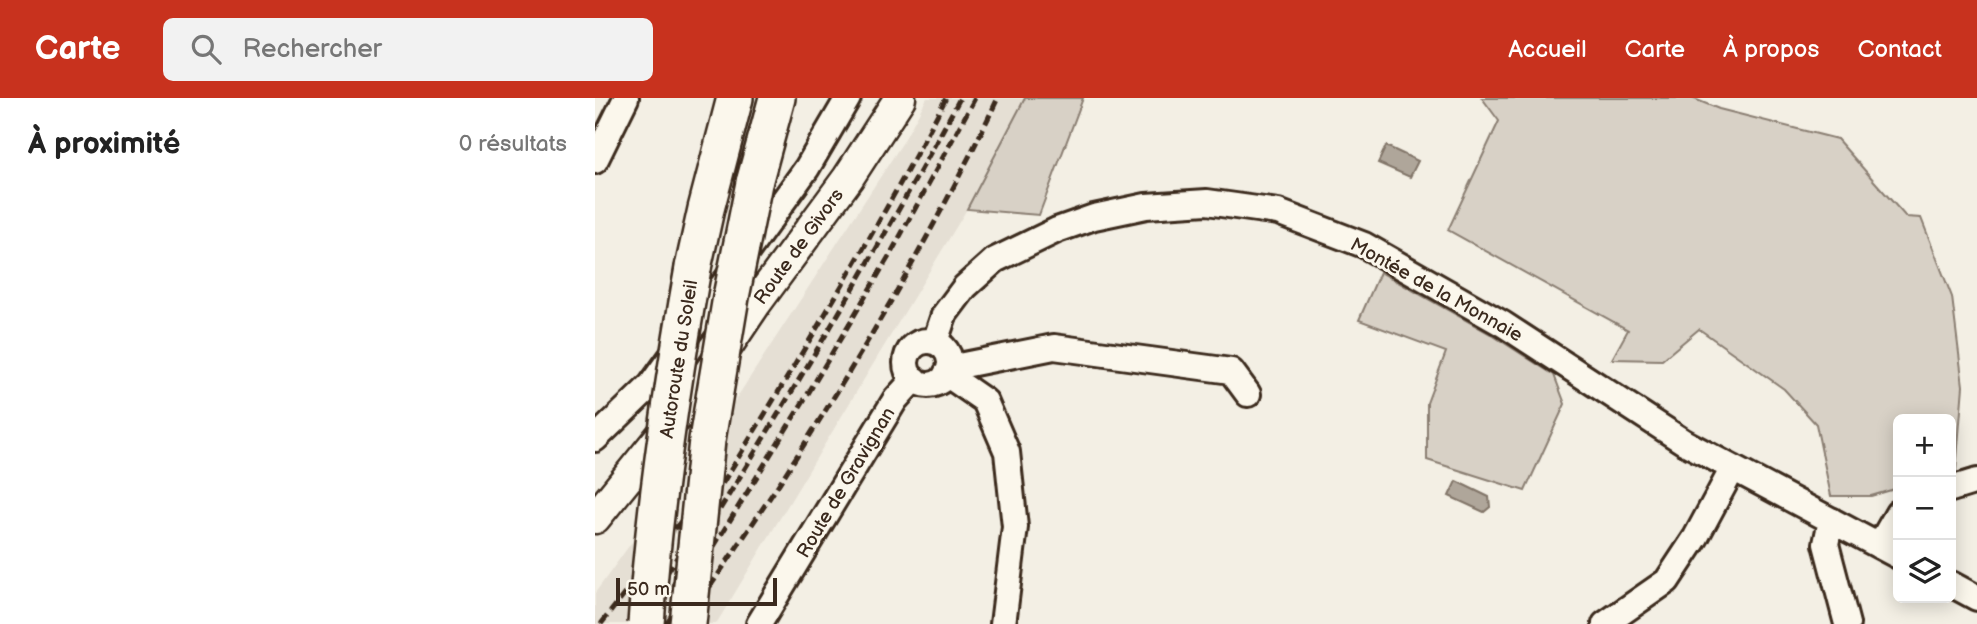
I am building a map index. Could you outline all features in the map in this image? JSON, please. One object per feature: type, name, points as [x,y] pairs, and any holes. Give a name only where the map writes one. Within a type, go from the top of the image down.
[{"type":"highway","name":"Autoroute du Soleil","points":[[646,624],[668,414],[693,268],[735,98]]},
{"type":"highway","points":[[688,624],[707,440],[731,297],[754,183],[776,98]]},
{"type":"main road","name":"Route de Givors","points":[[595,518],[695,394],[756,303],[848,178],[900,98]]},
{"type":"main road","name":"Route de Givors","points":[[595,488],[695,394]]},
{"type":"street","points":[[595,161],[626,98]]},
{"type":"street","points":[[595,439],[651,385],[807,168],[848,98]]},
{"type":"street","name":"Montée de la Monnaie","points":[[935,342],[944,315],[965,287],[995,260],[1057,230],[1146,206],[1207,202],[1278,212],[1364,245],[1503,324],[1684,442],[1889,551]]},
{"type":"street","points":[[1003,624],[1015,527],[1007,452],[985,401],[948,371],[947,352],[935,342],[919,342],[910,350],[906,361],[909,374],[926,384],[936,383],[948,371],[1054,347],[1231,371],[1248,394]]},
{"type":"street","name":"Route de Gravignan","points":[[759,624],[895,400],[914,379]]},
{"type":"street","points":[[1605,624],[1667,581],[1696,537],[1733,468]]},
{"type":"street","points":[[1956,487],[1977,481]]},
{"type":"street","points":[[1832,520],[1826,544],[1847,624]]},
{"type":"street","points":[[1956,587],[1977,598]]},
{"type":"shaded area","points":[[927,98],[1025,98],[967,209],[716,624],[708,624],[716,522],[730,408],[903,142]]},
{"type":"shaded area","points":[[1025,98],[1083,98],[1039,215],[967,209]]},
{"type":"shaded area","points":[[1482,98],[1692,98],[1719,109],[1837,139],[1906,217],[1921,218],[1952,297],[1963,386],[1956,471],[1956,414],[1893,414],[1893,489],[1871,496],[1831,496],[1816,424],[1784,389],[1699,329],[1662,360],[1612,359],[1628,330],[1448,230],[1499,121]]},
{"type":"shaded area","points":[[1386,146],[1418,161],[1410,177],[1378,163]]},
{"type":"shaded area","points":[[1380,272],[1492,335],[1554,375],[1565,404],[1525,491],[1427,460],[1427,403],[1446,352],[1359,320]]},
{"type":"shaded area","points":[[1456,481],[1489,497],[1490,507],[1484,512],[1449,496]]},
{"type":"shaded area","points":[[634,539],[628,624],[595,624],[595,593]]},
{"type":"railway","points":[[636,624],[835,298],[946,98]]},
{"type":"railway","points":[[649,624],[848,298],[960,98]]},
{"type":"railway","points":[[666,624],[891,253],[975,98]]},
{"type":"railway","points":[[684,624],[812,433],[852,367],[928,234],[998,98]]},
{"type":"railway","points":[[601,624],[716,476]]}]
